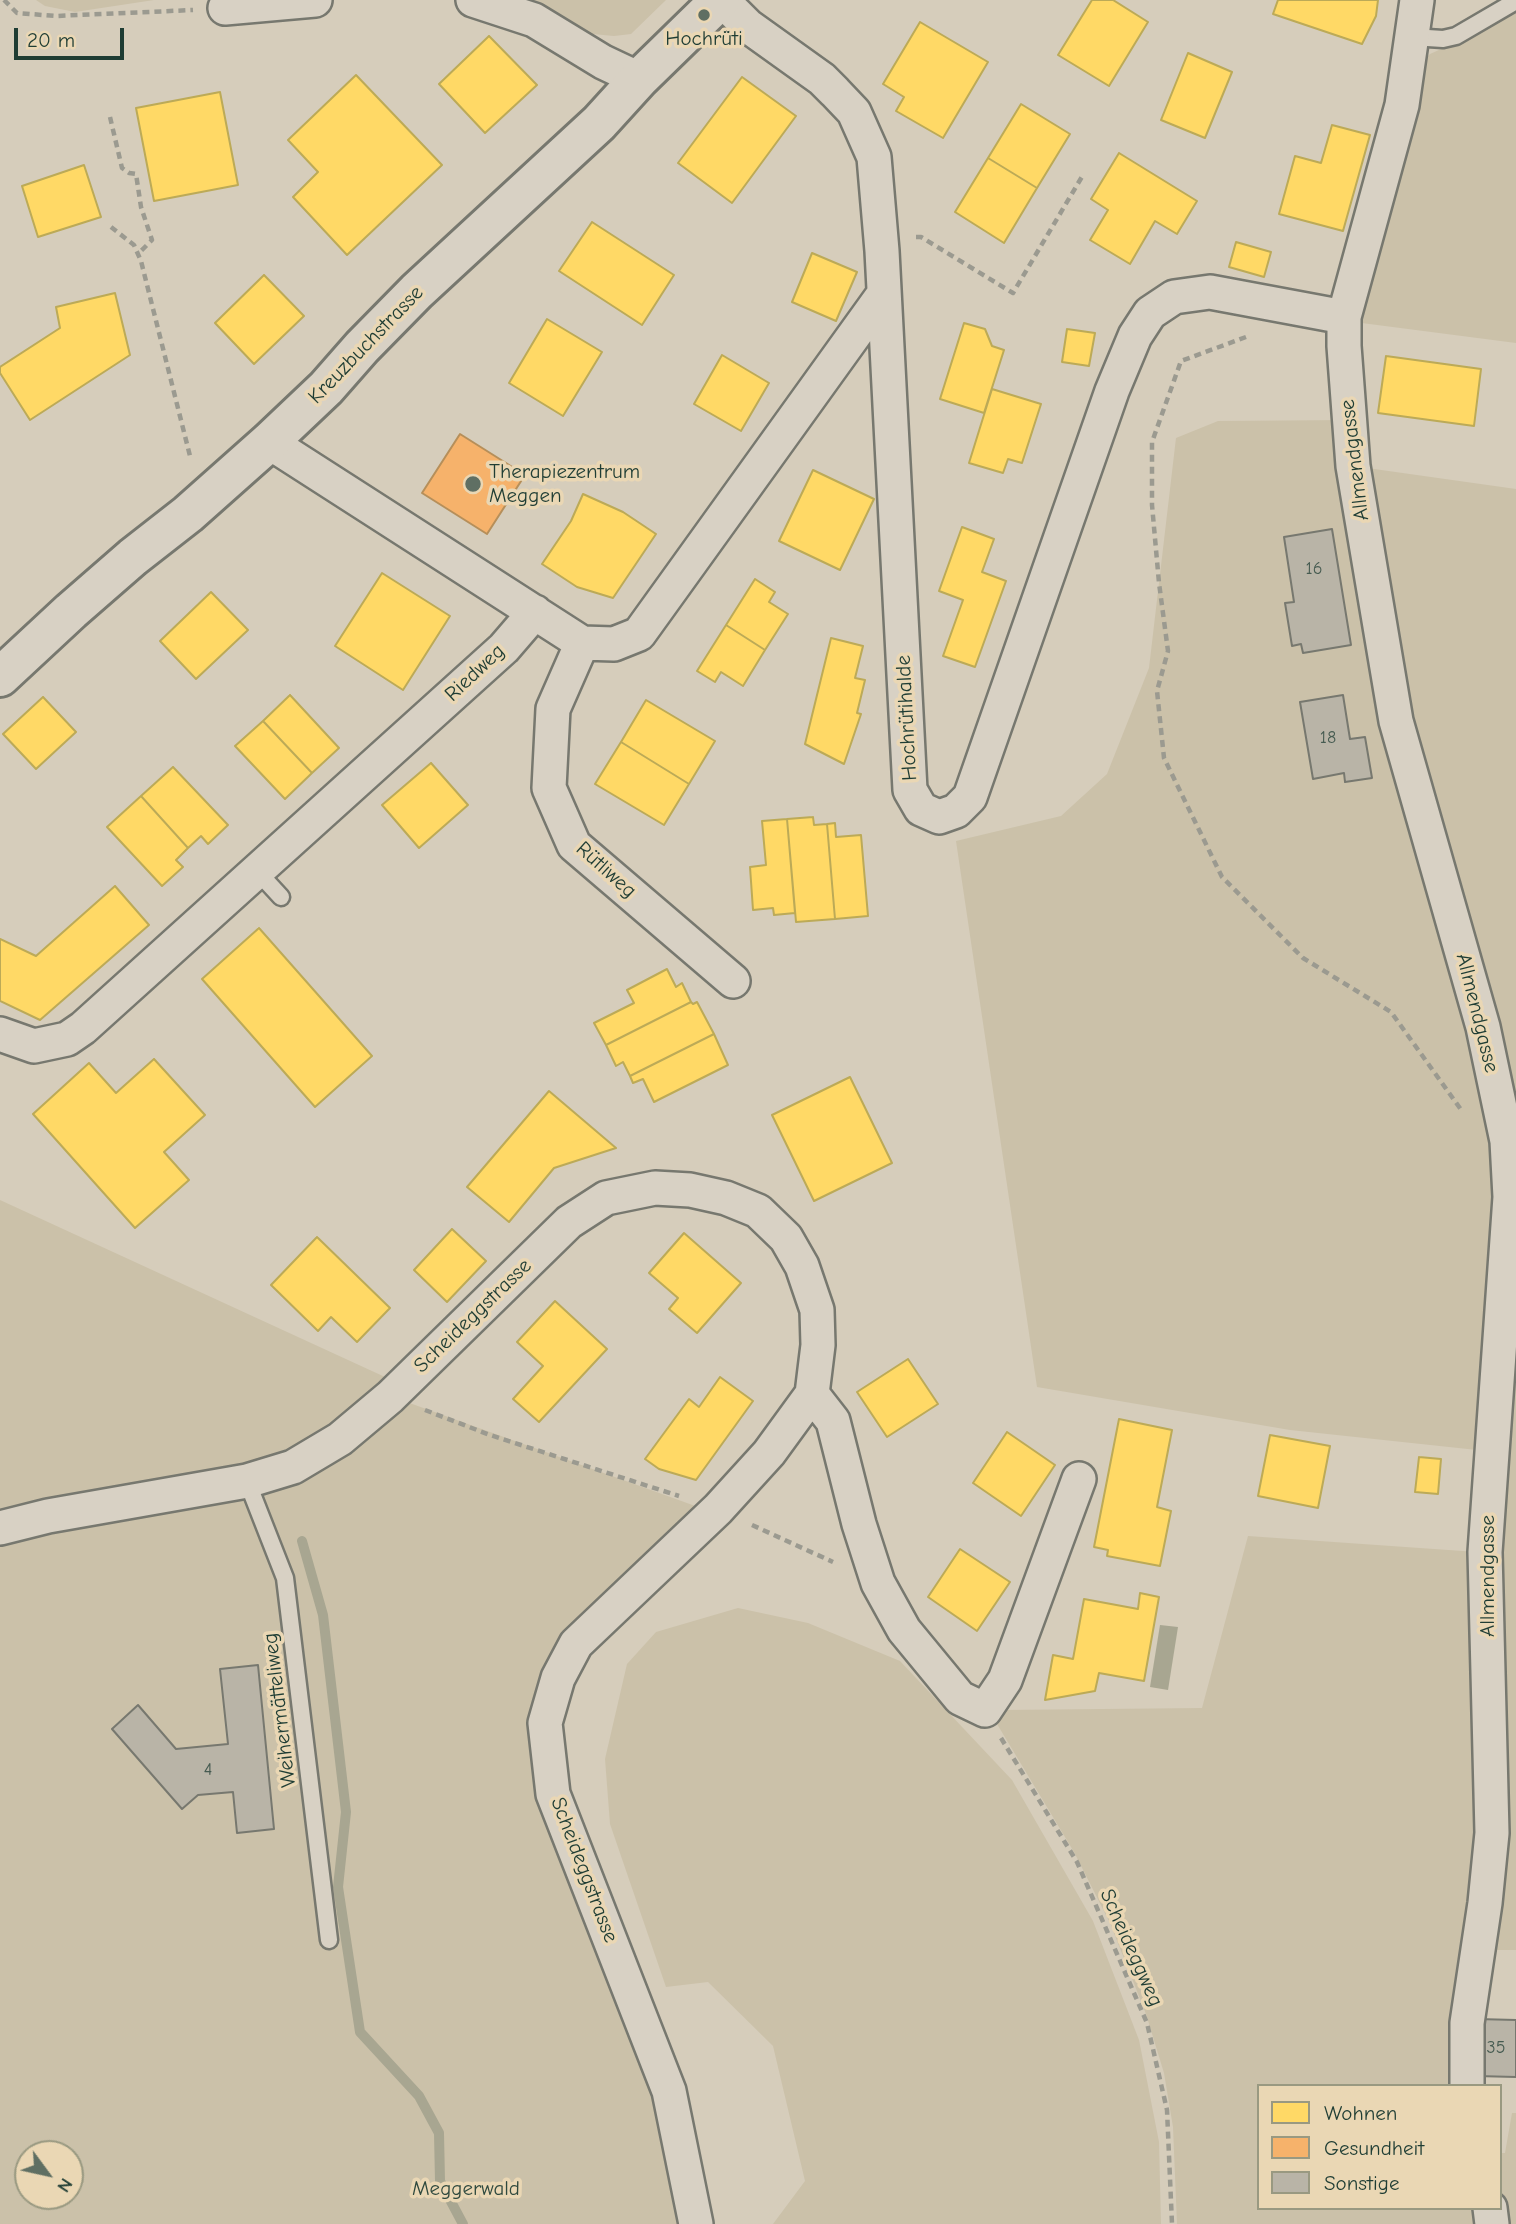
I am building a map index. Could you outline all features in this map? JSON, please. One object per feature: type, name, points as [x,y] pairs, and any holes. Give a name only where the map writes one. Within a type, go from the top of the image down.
[{"type":"street","points":[[225,8],[315,0]]},
{"type":"street","points":[[473,0],[534,20],[603,62],[639,79]]},
{"type":"street","name":"Kreuzbuchstrasse","points":[[0,677],[133,557],[188,514],[270,442],[326,388],[362,347],[423,286],[599,123],[639,79],[721,0]]},
{"type":"street","name":"Hochrütihalde","points":[[721,0],[748,26],[822,79],[854,112],[874,157],[883,251],[883,295],[911,790],[921,809],[939,817],[956,811],[970,797],[1112,391],[1135,336],[1150,313],[1174,296],[1210,292],[1343,317]]},
{"type":"street","name":"Allmendgasse","points":[[1417,0],[1402,105],[1343,317],[1353,466],[1396,721],[1483,1027],[1507,1141],[1510,1197],[1485,1552],[1492,1833],[1485,1903],[1467,2023],[1467,2084]]},
{"type":"street","points":[[270,442],[582,643],[614,644],[639,634],[883,295]]},
{"type":"street","name":"Riedweg","points":[[0,1034],[34,1046],[66,1039],[93,1018],[504,648],[535,612]]},
{"type":"street","name":"Rütliweg","points":[[582,643],[553,709],[549,788],[574,845],[733,981]]},
{"type":"street","name":"Scheideggstrasse","points":[[0,1528],[48,1516],[247,1481],[293,1467],[340,1438],[390,1397],[569,1222],[606,1198],[655,1188],[690,1190],[726,1198],[758,1211],[786,1238],[802,1266],[817,1310],[818,1345],[812,1394],[769,1453],[718,1509],[576,1644],[558,1678],[545,1723],[553,1794],[669,2091],[696,2224]]},
{"type":"street","points":[[812,1394],[833,1421],[859,1524],[878,1583],[904,1630],[960,1698],[985,1710],[1004,1680],[1079,1479]]},
{"type":"lane","points":[[1412,37],[1443,39],[1456,36],[1516,1]]},
{"type":"lane","points":[[257,871],[281,897]]},
{"type":"lane","name":"Weihermätteliweg","points":[[247,1481],[285,1578],[329,1940]]},
{"type":"path","points":[[4,0],[17,13],[55,16],[225,8]]},
{"type":"path","points":[[110,117],[122,168],[136,174],[141,207],[152,240],[138,254]]},
{"type":"path","points":[[911,237],[921,237],[1013,293],[1083,175]]},
{"type":"path","points":[[111,227],[134,245],[138,254],[191,462]]},
{"type":"path","points":[[1255,334],[1181,360],[1152,443],[1152,505],[1168,651],[1157,691],[1164,758],[1222,877],[1303,958],[1391,1012],[1465,1115]]},
{"type":"path","points":[[390,1397],[490,1435],[718,1509],[878,1583]]},
{"type":"path","name":"Scheideggweg","points":[[985,1710],[1077,1862],[1147,2023],[1167,2110],[1172,2224]]},
{"type":"green space","points":[[36,0],[154,0],[75,12],[45,6]]},
{"type":"green space","points":[[503,0],[666,0],[631,34],[614,36],[572,32]]},
{"type":"green space","points":[[1516,10],[1516,343],[1354,322],[1420,64],[1430,54],[1492,26]]},
{"type":"green space","points":[[1349,420],[1353,466],[1516,489],[1516,1950],[1485,1950],[1477,1450],[1290,1430],[1037,1387],[956,841],[1061,816],[1107,774],[1149,668],[1176,438],[1218,421]]},
{"type":"green space","name":"Meggerwald","points":[[0,1200],[385,1377],[404,1401],[698,1507],[567,1629],[556,1648],[534,1731],[660,2104],[687,2224],[0,2224]]},
{"type":"green space","points":[[1248,1536],[1477,1552],[1484,1810],[1461,2084],[1257,2084],[1257,2210],[1480,2210],[1483,2224],[1177,2224],[1173,2127],[1164,2073],[1146,2014],[1110,1923],[1074,1852],[997,1724],[1002,1710],[1202,1708]]},
{"type":"green space","points":[[738,1608],[808,1623],[900,1661],[1012,1780],[1093,1921],[1139,2040],[1159,2142],[1161,2224],[773,2224],[805,2181],[773,2046],[708,1982],[666,1987],[610,1824],[605,1759],[627,1664],[656,1632]]},
{"type":"green space","points":[[1512,2113],[1516,2113],[1516,2224],[1498,2224],[1498,2210],[1502,2210],[1502,2153],[1505,2153]]},
{"type":"shaded area","points":[[1160,1625],[1178,1627],[1168,1690],[1150,1687]]},
{"type":"building: Wohnen","points":[[1092,0],[1113,0],[1148,22],[1109,86],[1058,55]]},
{"type":"building: Wohnen","points":[[1278,0],[1378,0],[1376,16],[1362,44],[1273,14]]},
{"type":"building: Wohnen","points":[[920,22],[988,62],[943,138],[896,111],[904,97],[883,84]]},
{"type":"building: Wohnen","points":[[489,36],[537,85],[485,133],[439,84]]},
{"type":"building: Wohnen","points":[[1188,53],[1232,72],[1205,138],[1161,120]]},
{"type":"building: Wohnen","points":[[356,75],[442,165],[347,255],[293,197],[318,172],[288,140]]},
{"type":"building: Wohnen","points":[[742,77],[796,116],[732,203],[678,163]]},
{"type":"building: Wohnen","points":[[220,92],[238,185],[154,201],[136,108]]},
{"type":"building: Wohnen","points":[[1021,104],[1070,134],[1037,188],[988,158]]},
{"type":"building: Wohnen","points":[[1332,125],[1370,135],[1343,231],[1279,214],[1295,156],[1321,163]]},
{"type":"building: Wohnen","points":[[1119,153],[1197,201],[1177,234],[1155,221],[1130,264],[1090,240],[1108,210],[1091,199]]},
{"type":"building: Wohnen","points":[[988,158],[1037,188],[1004,243],[955,212]]},
{"type":"building: Wohnen","points":[[84,165],[101,217],[38,237],[22,186]]},
{"type":"building: Wohnen","points":[[592,222],[674,275],[642,325],[559,271]]},
{"type":"building: Wohnen","points":[[1236,242],[1271,252],[1264,277],[1229,267]]},
{"type":"building: Wohnen","points":[[812,253],[857,272],[836,321],[792,302]]},
{"type":"building: Wohnen","points":[[264,275],[304,316],[254,364],[215,323]]},
{"type":"building: Wohnen","points":[[115,293],[130,355],[30,420],[0,373],[0,367],[60,328],[56,307]]},
{"type":"building: Wohnen","points":[[547,319],[602,352],[563,416],[509,383]]},
{"type":"building: Wohnen","points":[[964,323],[985,329],[992,346],[1004,350],[984,413],[940,399]]},
{"type":"building: Wohnen","points":[[1067,329],[1095,333],[1089,366],[1062,362]]},
{"type":"building: Wohnen","points":[[722,355],[769,383],[741,431],[694,404]]},
{"type":"building: Wohnen","points":[[1386,356],[1481,369],[1474,426],[1378,413]]},
{"type":"building: Wohnen","points":[[992,389],[1041,404],[1022,463],[1008,459],[1003,473],[969,463]]},
{"type":"building: Wohnen","points":[[813,470],[874,499],[840,570],[779,541]]},
{"type":"building: Wohnen","points":[[583,494],[623,512],[656,534],[613,598],[577,587],[542,564],[571,521]]},
{"type":"building: Wohnen","points":[[962,527],[994,539],[982,572],[1006,581],[975,667],[943,656],[963,600],[939,591]]},
{"type":"building: Wohnen","points":[[382,573],[450,616],[403,690],[335,646]]},
{"type":"building: Wohnen","points":[[755,579],[775,592],[769,602],[788,614],[765,650],[726,625]]},
{"type":"building: Wohnen","points":[[211,592],[248,630],[196,679],[160,641]]},
{"type":"building: Wohnen","points":[[726,625],[765,650],[743,686],[721,672],[715,682],[697,671]]},
{"type":"building: Wohnen","points":[[831,638],[863,646],[855,678],[865,680],[857,713],[861,714],[844,764],[805,744]]},
{"type":"building: Wohnen","points":[[290,695],[339,748],[312,773],[263,721]]},
{"type":"building: Wohnen","points":[[43,697],[76,732],[36,769],[3,734]]},
{"type":"building: Wohnen","points":[[646,700],[715,741],[689,784],[621,742]]},
{"type":"building: Wohnen","points":[[263,721],[312,773],[285,799],[235,746]]},
{"type":"building: Wohnen","points":[[621,742],[689,784],[664,825],[595,784]]},
{"type":"building: Wohnen","points":[[431,763],[468,805],[419,848],[382,805]]},
{"type":"building: Wohnen","points":[[173,767],[228,825],[208,844],[201,836],[188,848],[141,796]]},
{"type":"building: Wohnen","points":[[141,796],[188,848],[176,860],[183,867],[162,886],[107,827]]},
{"type":"building: Wohnen","points":[[813,817],[814,825],[827,824],[835,919],[796,922],[787,819]]},
{"type":"building: Wohnen","points":[[787,819],[795,913],[774,915],[773,908],[753,910],[750,867],[766,865],[762,821]]},
{"type":"building: Wohnen","points":[[835,823],[836,837],[861,835],[868,916],[835,919],[827,824]]},
{"type":"building: Wohnen","points":[[115,886],[149,925],[40,1020],[0,1001],[0,939],[36,956]]},
{"type":"building: Wohnen","points":[[259,928],[372,1056],[315,1107],[202,979]]},
{"type":"building: Wohnen","points":[[667,969],[676,987],[682,983],[691,1002],[606,1045],[594,1023],[634,1003],[627,990]]},
{"type":"building: Wohnen","points":[[691,1002],[697,1002],[714,1034],[630,1076],[623,1062],[616,1066],[606,1045]]},
{"type":"building: Wohnen","points":[[714,1034],[728,1065],[654,1102],[643,1079],[633,1083],[630,1076]]},
{"type":"building: Wohnen","points":[[154,1059],[205,1115],[164,1152],[189,1180],[135,1228],[33,1114],[89,1063],[116,1093]]},
{"type":"building: Wohnen","points":[[850,1077],[892,1163],[814,1201],[772,1115]]},
{"type":"building: Wohnen","points":[[549,1091],[616,1148],[554,1168],[509,1222],[467,1187]]},
{"type":"building: Wohnen","points":[[452,1229],[486,1261],[447,1302],[414,1270]]},
{"type":"building: Wohnen","points":[[684,1233],[741,1283],[697,1333],[669,1309],[678,1298],[649,1273]]},
{"type":"building: Wohnen","points":[[317,1237],[390,1308],[357,1342],[331,1317],[318,1331],[271,1285]]},
{"type":"building: Wohnen","points":[[555,1301],[607,1349],[539,1422],[513,1399],[543,1366],[517,1342]]},
{"type":"building: Wohnen","points":[[908,1359],[938,1404],[887,1437],[857,1392]]},
{"type":"building: Wohnen","points":[[720,1377],[753,1401],[696,1480],[659,1469],[645,1459],[689,1399],[699,1407]]},
{"type":"building: Wohnen","points":[[1119,1419],[1172,1430],[1157,1507],[1171,1511],[1160,1566],[1107,1556],[1108,1550],[1094,1547]]},
{"type":"building: Wohnen","points":[[1007,1432],[1055,1465],[1021,1516],[973,1483]]},
{"type":"building: Wohnen","points":[[1270,1435],[1330,1446],[1318,1508],[1258,1496]]},
{"type":"building: Wohnen","points":[[1419,1457],[1441,1459],[1438,1494],[1415,1492]]},
{"type":"building: Wohnen","points":[[960,1549],[1010,1582],[977,1631],[928,1597]]},
{"type":"building: Wohnen","points":[[1140,1593],[1159,1597],[1144,1681],[1099,1673],[1095,1691],[1045,1700],[1053,1655],[1073,1659],[1084,1599],[1138,1609]]},
{"type":"building: Gesundheit","name":"Therapiezentrum Meggen","points":[[460,434],[525,475],[487,534],[422,493]]},
{"type":"building: Sonstige","points":[[1332,529],[1351,645],[1303,653],[1301,644],[1292,646],[1285,603],[1294,602],[1284,537]]},
{"type":"building: Sonstige","points":[[1343,695],[1350,739],[1365,737],[1372,778],[1345,782],[1344,773],[1313,779],[1300,702]]},
{"type":"building: Sonstige","points":[[258,1665],[274,1829],[237,1833],[233,1792],[198,1795],[182,1809],[112,1729],[138,1705],[176,1749],[228,1744],[220,1669]]},
{"type":"building: Sonstige","points":[[1477,2019],[1516,2020],[1516,2077],[1476,2076]]},
{"type":"waterway","points":[[302,1541],[323,1615],[346,1812],[338,1887],[360,2032],[419,2096],[439,2133],[440,2181],[463,2224]]},
{"type":"place","name":"Hochrüti","points":[[704,15]]},
{"type":"place","name":"Therapiezentrum Meggen","points":[[473,484]]}]
